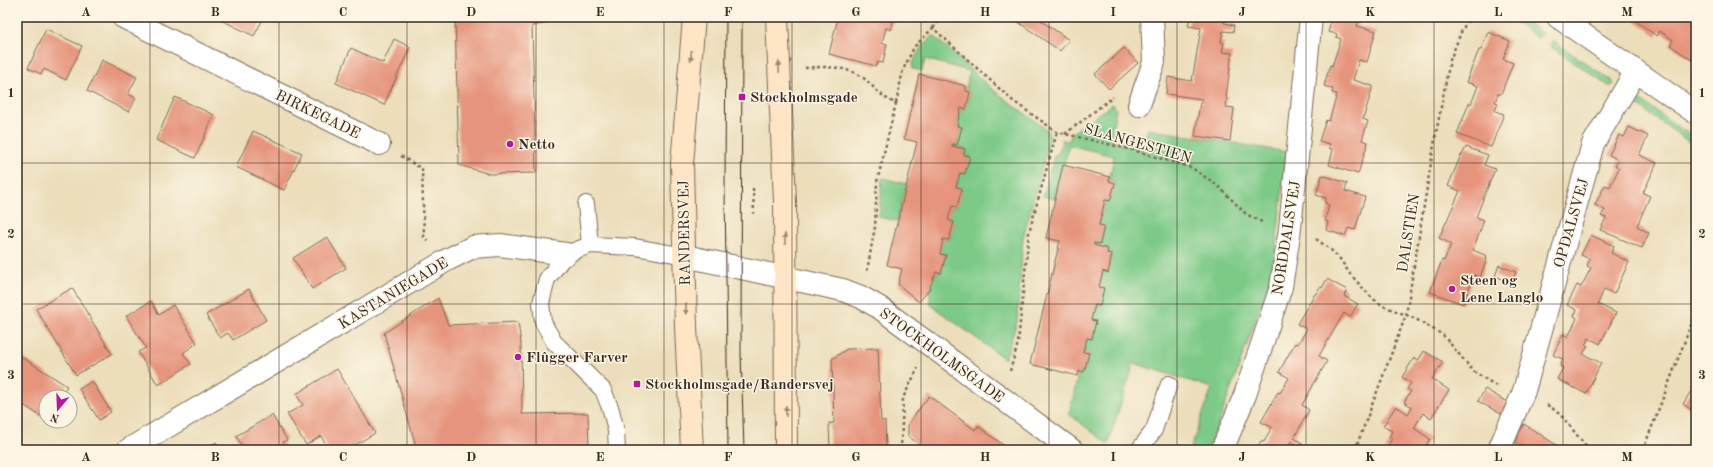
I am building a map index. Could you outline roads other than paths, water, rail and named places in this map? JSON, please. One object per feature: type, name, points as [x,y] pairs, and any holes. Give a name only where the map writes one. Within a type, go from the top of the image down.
[{"type":"street","name":"BIRKEGADE","points":[[123,17],[379,144]]},
{"type":"street","name":"RANDERSVEJ","points":[[692,450],[686,327],[682,164],[694,17]]},
{"type":"street","points":[[777,17],[785,202],[786,450]]},
{"type":"street","points":[[1139,105],[1154,62],[1152,17]]},
{"type":"street","name":"NORDDALSVEJ","points":[[1222,450],[1245,394],[1281,287],[1290,228],[1311,17]]},
{"type":"street","points":[[1558,17],[1696,113]]},
{"type":"street","name":"OPDALSVEJ","points":[[1500,450],[1523,394],[1593,144],[1636,72]]},
{"type":"street","name":"KASTANIEGADE","points":[[128,450],[447,260],[473,247],[500,245],[566,254]]},
{"type":"street","name":"STOCKHOLMSGADE","points":[[685,256],[843,290],[861,297],[880,308],[1072,450]]},
{"type":"lane","points":[[586,204],[590,245]]},
{"type":"lane","name":"KASTANIEGADE","points":[[566,254],[590,245],[635,247],[685,256]]},
{"type":"lane","points":[[566,254],[547,279],[541,303],[544,322],[554,342],[603,390],[611,410],[616,431],[617,450]]},
{"type":"lane","points":[[1139,450],[1154,430],[1169,384]]},
{"type":"tram line","points":[[726,17],[725,186],[728,450]]},
{"type":"tram line","points":[[742,17],[741,354],[744,450]]},
{"type":"place","name":"Stockholmsgade","points":[[742,97]]},
{"type":"place","name":"Netto","points":[[510,144]]},
{"type":"place","name":"Steen og Lene Langlo","points":[[1452,289]]},
{"type":"place","name":"Flûgger Farver","points":[[518,357]]},
{"type":"place","name":"Stockholmsgade/Randersvej","points":[[637,384]]}]
